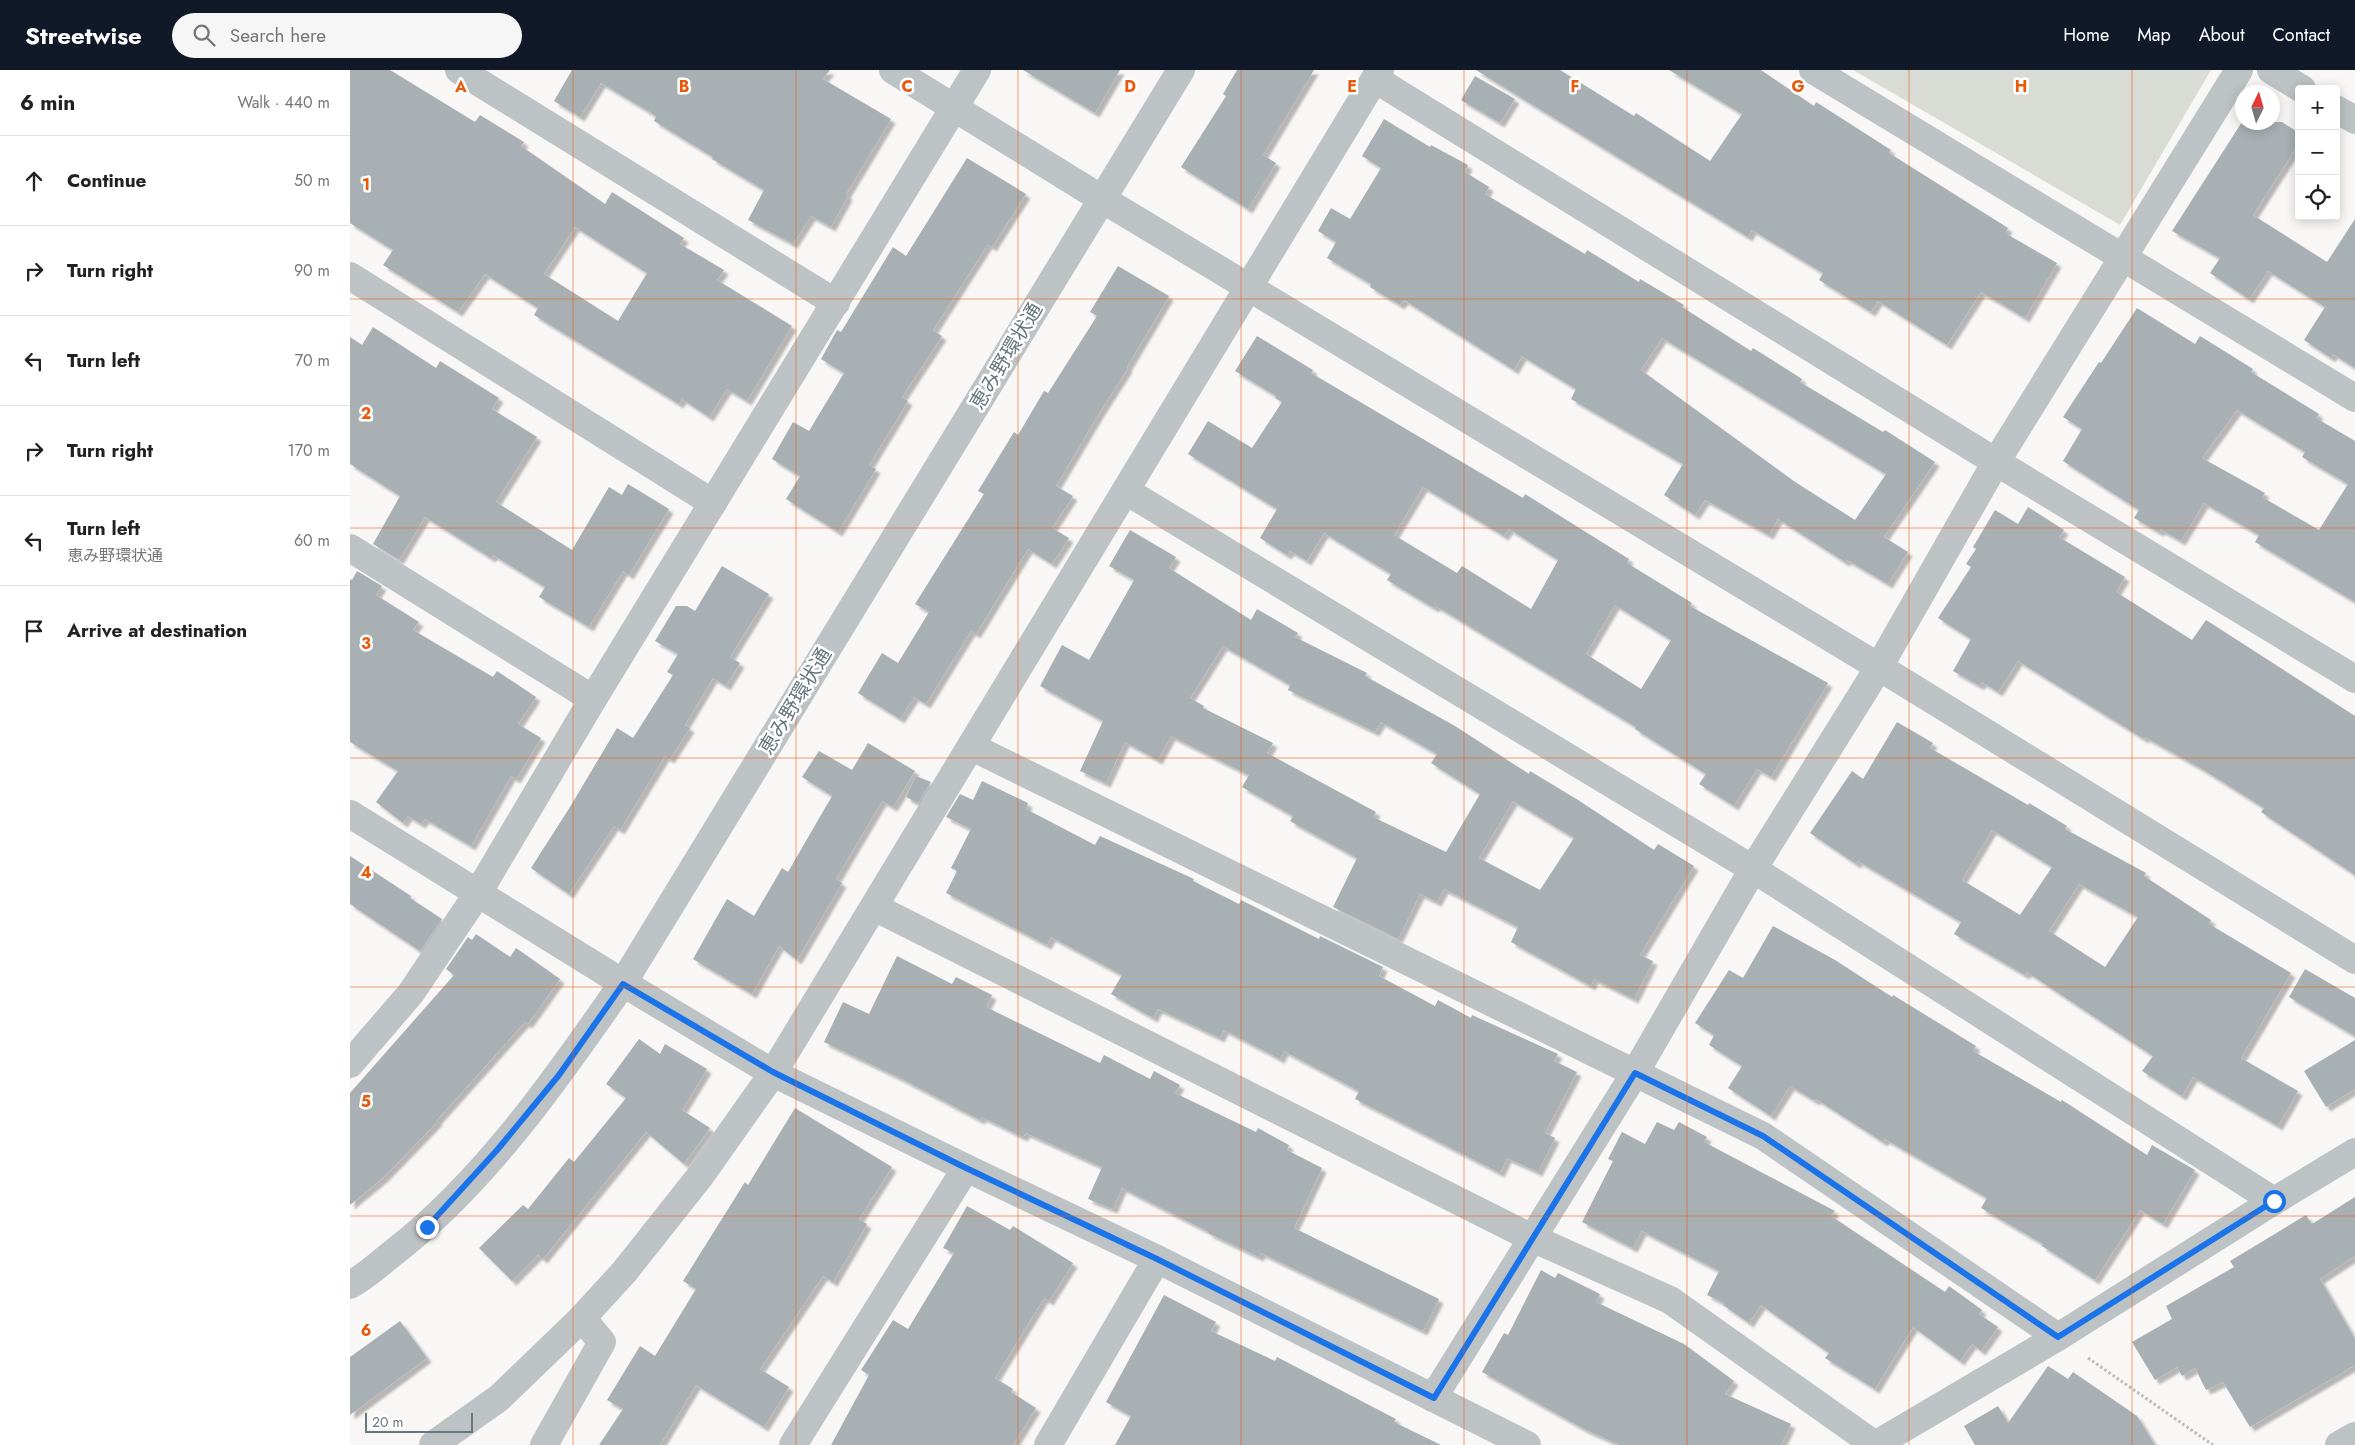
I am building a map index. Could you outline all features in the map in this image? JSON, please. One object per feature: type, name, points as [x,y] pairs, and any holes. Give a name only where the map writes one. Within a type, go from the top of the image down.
[{"type":"street","points":[[459,70],[836,303]]},
{"type":"street","points":[[893,70],[1102,199],[1879,667],[2355,960]]},
{"type":"street","points":[[350,1064],[411,993],[478,892],[593,699],[977,70]]},
{"type":"street","name":"恵み野環状通","points":[[350,1284],[427,1227],[498,1149],[559,1075],[623,984],[1180,70]]},
{"type":"street","points":[[1813,70],[2355,398]]},
{"type":"street","points":[[1434,1398],[1635,1073],[1752,870],[1879,667],[1996,462],[2239,70]]},
{"type":"street","points":[[2271,70],[2295,85]]},
{"type":"street","points":[[433,1445],[499,1398],[582,1318],[625,1271],[702,1175],[773,1072],[972,747],[1378,74],[1996,462],[2355,679]]},
{"type":"street","points":[[2340,111],[2355,120]]},
{"type":"street","points":[[350,276],[713,503]]},
{"type":"street","points":[[1126,491],[1752,870],[2274,1201]]},
{"type":"street","points":[[350,548],[593,699]]},
{"type":"street","points":[[972,747],[1763,1136],[2058,1337]]},
{"type":"street","points":[[350,814],[623,984],[773,1072],[966,1168],[1157,1259],[1527,1445]]},
{"type":"street","points":[[874,907],[1532,1238],[1670,1300],[1875,1445],[2058,1337],[2355,1152]]},
{"type":"street","points":[[793,1445],[966,1168]]},
{"type":"street","points":[[1050,1444],[1157,1259]]},
{"type":"street","points":[[544,1445],[602,1342],[582,1318]]},
{"type":"street","points":[[2339,1445],[2355,1436]]},
{"type":"path","points":[[2058,1337],[2213,1445]]},
{"type":"shaded area","points":[[1853,70],[2211,70],[2120,225]]},
{"type":"building","points":[[350,70],[390,70],[475,122],[480,115],[524,142],[521,146],[605,204],[612,192],[684,238],[680,244],[724,270],[717,280],[792,326],[747,401],[727,389],[709,417],[682,399],[679,404],[534,315],[538,308],[485,274],[458,312],[383,265],[393,250],[350,223]],"holes":[[[575,227],[647,273],[618,321],[544,274]]]},
{"type":"building","points":[[572,70],[830,70],[823,79],[891,119],[846,194],[848,196],[831,227],[811,216],[793,244],[748,220],[764,190],[654,121],[656,116],[601,83],[580,117],[554,101]]},
{"type":"building","points":[[1023,70],[1120,70],[1095,113]]},
{"type":"building","points":[[1237,70],[1314,70],[1263,155],[1276,163],[1248,209],[1181,167],[1226,96],[1223,94]]},
{"type":"building","points":[[1476,70],[1560,70],[1634,116],[1636,113],[1710,161],[1742,114],[1669,70],[1761,70],[1814,106],[1816,102],[1891,150],[1889,153],[2008,228],[2005,233],[2057,263],[2025,318],[1981,292],[1947,345],[1878,301],[1871,312],[1819,280],[1823,273],[1752,230],[1748,237]]},
{"type":"building","points":[[1475,76],[1515,99],[1500,123],[1461,100]]},
{"type":"building","points":[[1384,119],[1430,147],[1431,145],[1468,165],[1465,172],[1489,187],[1485,194],[1585,254],[1587,250],[1639,282],[1640,279],[1684,305],[1682,307],[1751,351],[1753,348],[1802,379],[1800,382],[1883,432],[1885,430],[1935,462],[1884,537],[1908,552],[1888,584],[1847,560],[1845,562],[1778,519],[1769,535],[1705,500],[1695,515],[1664,495],[1683,464],[1571,399],[1576,389],[1522,356],[1514,370],[1404,300],[1400,305],[1370,287],[1371,284],[1327,258],[1336,242],[1318,231],[1331,208],[1350,219],[1381,168],[1362,156]],"holes":[[[1662,338],[1886,474],[1855,520],[1795,482],[1641,370]]]},
{"type":"building","points":[[2280,122],[2282,122],[2295,130],[2295,149],[2253,215],[2327,262],[2355,219],[2355,368],[2333,354],[2331,358],[2304,340],[2325,307],[2268,271],[2249,299],[2210,273],[2220,258],[2172,231],[2237,130],[2280,130]]},
{"type":"building","points":[[967,158],[1026,194],[992,247],[988,244],[933,330],[942,336],[902,397],[908,401],[869,465],[876,469],[838,532],[786,499],[800,476],[772,459],[793,422],[809,431],[844,373],[821,359],[837,330],[841,332],[893,247],[906,256]]},
{"type":"building","points":[[1118,266],[1169,296],[1128,368],[1056,486],[1073,496],[1052,528],[1069,538],[1052,564],[1028,549],[976,634],[971,631],[926,704],[914,697],[900,719],[858,693],[882,653],[898,663],[929,612],[915,604],[984,494],[978,491],[1014,432],[1018,435],[1044,391],[1048,393],[1097,316],[1090,312]]},
{"type":"building","points":[[2137,308],[2195,344],[2200,336],[2253,369],[2251,372],[2319,414],[2316,418],[2355,441],[2355,602],[2255,542],[2259,535],[2204,503],[2181,541],[2161,530],[2159,532],[2134,518],[2139,510],[2063,461],[2082,429],[2063,417],[2099,362],[2101,363]],"holes":[[[2237,410],[2305,452],[2302,457],[2348,484],[2319,530],[2262,497],[2265,493],[2202,458]]]},
{"type":"building","points":[[373,327],[436,368],[440,361],[499,398],[492,409],[537,437],[496,502],[572,550],[609,487],[622,495],[628,484],[669,509],[629,575],[623,571],[589,627],[539,597],[545,587],[493,555],[491,558],[425,517],[399,560],[373,544],[400,496],[350,464],[350,337],[362,345]]},
{"type":"building","points":[[1257,336],[1313,370],[1311,373],[1523,498],[1525,494],[1629,559],[1627,563],[1692,603],[1690,606],[1828,683],[1771,777],[1757,769],[1734,806],[1699,784],[1706,774],[1635,729],[1636,727],[1436,606],[1434,608],[1387,580],[1391,574],[1324,533],[1307,561],[1290,551],[1287,555],[1260,538],[1277,509],[1188,454],[1208,421],[1252,448],[1282,402],[1275,398],[1276,396],[1235,371]],"holes":[[[1423,487],[1504,536],[1509,529],[1558,560],[1531,609],[1462,566],[1457,573],[1394,535]],[[1615,605],[1671,640],[1641,689],[1586,654]]]},
{"type":"building","points":[[2028,507],[2064,530],[2059,537],[2125,577],[2116,592],[2192,640],[2206,620],[2355,716],[2355,875],[2261,812],[2264,808],[2202,769],[2145,737],[2144,739],[2018,661],[1998,692],[1982,682],[1980,686],[1953,671],[1971,639],[1938,618],[1971,567],[1966,564],[1976,549],[1973,547],[1995,510],[2018,524]]},
{"type":"building","points":[[1130,530],[1176,557],[1169,568],[1251,620],[1257,609],[1298,633],[1295,637],[1367,673],[1365,676],[1455,726],[1529,774],[1530,771],[1654,850],[1658,844],[1694,866],[1640,955],[1653,961],[1634,999],[1594,979],[1591,986],[1511,942],[1518,927],[1444,889],[1437,902],[1420,894],[1398,939],[1333,907],[1357,858],[1290,821],[1293,816],[1242,787],[1249,775],[1171,736],[1158,760],[1125,742],[1106,783],[1080,771],[1103,721],[1040,686],[1062,645],[1089,660],[1134,580],[1109,566]],"holes":[[[1223,646],[1290,685],[1288,690],[1375,732],[1381,722],[1437,754],[1431,763],[1480,794],[1446,852],[1373,817],[1376,812],[1267,753],[1273,743],[1203,708],[1204,706],[1190,698]],[[1513,801],[1574,838],[1540,890],[1479,858]]]},
{"type":"building","points":[[722,566],[769,594],[730,657],[740,663],[726,686],[713,678],[685,725],[690,728],[670,759],[665,756],[620,830],[614,826],[569,894],[531,868],[617,728],[633,738],[673,675],[667,672],[678,654],[655,641],[676,606],[687,606],[695,611]]},
{"type":"building","points":[[357,571],[382,586],[376,595],[419,622],[413,630],[493,677],[497,671],[536,697],[518,724],[541,738],[516,779],[511,776],[471,846],[425,819],[421,824],[408,816],[403,823],[376,802],[398,771],[350,742],[350,579],[352,580]]},
{"type":"building","points":[[1897,722],[1933,743],[1930,748],[2028,805],[2029,803],[2067,826],[2065,829],[2146,873],[2144,876],[2211,920],[2209,924],[2291,973],[2241,1058],[2298,1091],[2278,1126],[2193,1077],[2182,1096],[2142,1071],[2153,1056],[2027,972],[2025,975],[1954,934],[1961,922],[1858,861],[1856,864],[1810,833],[1852,771],[1863,779]],"holes":[[[1992,830],[2052,867],[2020,915],[1962,880]],[[2079,884],[2138,917],[2105,967],[2049,931]]]},
{"type":"building","points":[[868,743],[915,771],[893,807],[882,801],[836,879],[842,883],[797,960],[779,946],[752,994],[693,959],[727,899],[754,916],[782,868],[788,872],[832,796],[802,777],[819,751],[852,770]]},
{"type":"building","points":[[916,776],[931,782],[918,803],[906,797]]},
{"type":"building","points":[[982,781],[1028,803],[1026,809],[1095,845],[1100,836],[1194,879],[1193,881],[1239,904],[1241,900],[1319,939],[1320,936],[1383,967],[1379,976],[1435,1006],[1438,1000],[1471,1018],[1472,1015],[1558,1054],[1554,1061],[1577,1072],[1545,1133],[1555,1138],[1538,1172],[1507,1158],[1500,1173],[1355,1099],[1359,1091],[1284,1051],[1280,1059],[1224,1030],[1220,1038],[1158,1009],[1153,1018],[1111,994],[1122,975],[1051,937],[1047,945],[946,893],[957,871],[951,868],[971,829],[946,817],[960,794],[973,800]]},
{"type":"building","points":[[350,856],[442,919],[420,951],[350,904]]},
{"type":"building","points":[[1773,926],[1835,960],[1892,997],[1893,995],[1976,1046],[1973,1051],[2061,1102],[2062,1100],[2147,1155],[2152,1145],[2195,1170],[2163,1224],[2140,1210],[2095,1280],[2042,1246],[2043,1244],[1981,1208],[1987,1198],[1885,1139],[1883,1142],[1816,1099],[1815,1101],[1790,1086],[1771,1116],[1728,1088],[1742,1066],[1709,1045],[1714,1035],[1695,1023],[1729,970],[1743,978]]},
{"type":"building","points":[[476,934],[510,957],[516,948],[560,979],[528,1024],[525,1022],[438,1121],[384,1177],[350,1205],[350,1093],[454,975],[446,969],[468,937],[472,940]]},
{"type":"building","points":[[897,956],[952,984],[956,977],[992,995],[986,1007],[1100,1063],[1104,1055],[1150,1079],[1154,1071],[1180,1085],[1175,1093],[1256,1132],[1258,1128],[1289,1145],[1287,1150],[1322,1168],[1294,1228],[1439,1299],[1423,1331],[1261,1253],[1259,1257],[1208,1233],[1122,1188],[1113,1209],[1088,1199],[1102,1167],[1026,1133],[1023,1137],[982,1117],[980,1120],[900,1078],[824,1042],[843,1002],[869,1014]]},
{"type":"building","points":[[2305,969],[2355,998],[2355,1036],[2289,997]]},
{"type":"building","points":[[639,1039],[660,1054],[665,1044],[707,1069],[682,1110],[710,1128],[684,1164],[646,1132],[543,1259],[538,1255],[512,1281],[479,1248],[523,1205],[528,1209],[569,1158],[574,1162],[626,1098],[606,1084]]},
{"type":"building","points":[[2355,1040],[2355,1089],[2326,1107],[2304,1071]]},
{"type":"building","points":[[795,1108],[892,1167],[859,1219],[867,1224],[833,1282],[823,1276],[760,1369],[789,1387],[764,1427],[696,1385],[660,1445],[599,1445],[623,1409],[607,1400],[640,1346],[655,1356],[696,1289],[683,1281],[745,1182],[748,1185]]},
{"type":"building","points":[[1657,1122],[1674,1130],[1679,1122],[1707,1137],[1704,1142],[1835,1211],[1831,1216],[1945,1292],[1949,1286],[1982,1310],[1979,1314],[1998,1327],[1981,1351],[1972,1344],[1960,1361],[1913,1327],[1875,1389],[1825,1358],[1829,1353],[1761,1305],[1749,1323],[1723,1305],[1724,1303],[1707,1295],[1719,1271],[1642,1231],[1633,1248],[1582,1222],[1613,1161],[1608,1159],[1622,1132],[1645,1144]]},
{"type":"building","points":[[2355,1197],[2355,1256],[2320,1279],[2355,1339],[2355,1365],[2250,1427],[2223,1382],[2206,1390],[2195,1368],[2182,1376],[2177,1367],[2155,1380],[2132,1342],[2172,1319],[2166,1306],[2234,1267],[2230,1261],[2306,1215],[2312,1224]]},
{"type":"building","points":[[967,1206],[1010,1230],[1013,1226],[1073,1263],[1049,1301],[1044,1298],[995,1378],[1013,1389],[1011,1392],[1036,1408],[1013,1445],[831,1445],[869,1375],[861,1370],[893,1320],[908,1329],[954,1253],[943,1248]]},
{"type":"building","points":[[1541,1270],[1555,1278],[1558,1273],[1600,1294],[1596,1302],[1684,1344],[1734,1381],[1725,1394],[1791,1424],[1781,1445],[1620,1445],[1584,1429],[1482,1372],[1504,1333],[1508,1335]]},
{"type":"building","points":[[1164,1295],[1216,1322],[1211,1331],[1275,1361],[1277,1357],[1396,1419],[1394,1422],[1441,1445],[1115,1445],[1131,1416],[1106,1402]]},
{"type":"building","points":[[400,1321],[427,1358],[350,1415],[350,1357]]},
{"type":"building","points":[[2048,1366],[2068,1379],[2073,1372],[2137,1416],[2155,1445],[1975,1445],[1964,1426],[1998,1406],[2008,1423]]},
{"type":"route","points":[[427,1227],[498,1149],[559,1075],[623,984],[773,1072],[966,1168],[1157,1259],[1434,1398],[1635,1073],[1763,1136],[2058,1337],[2274,1201]]}]
